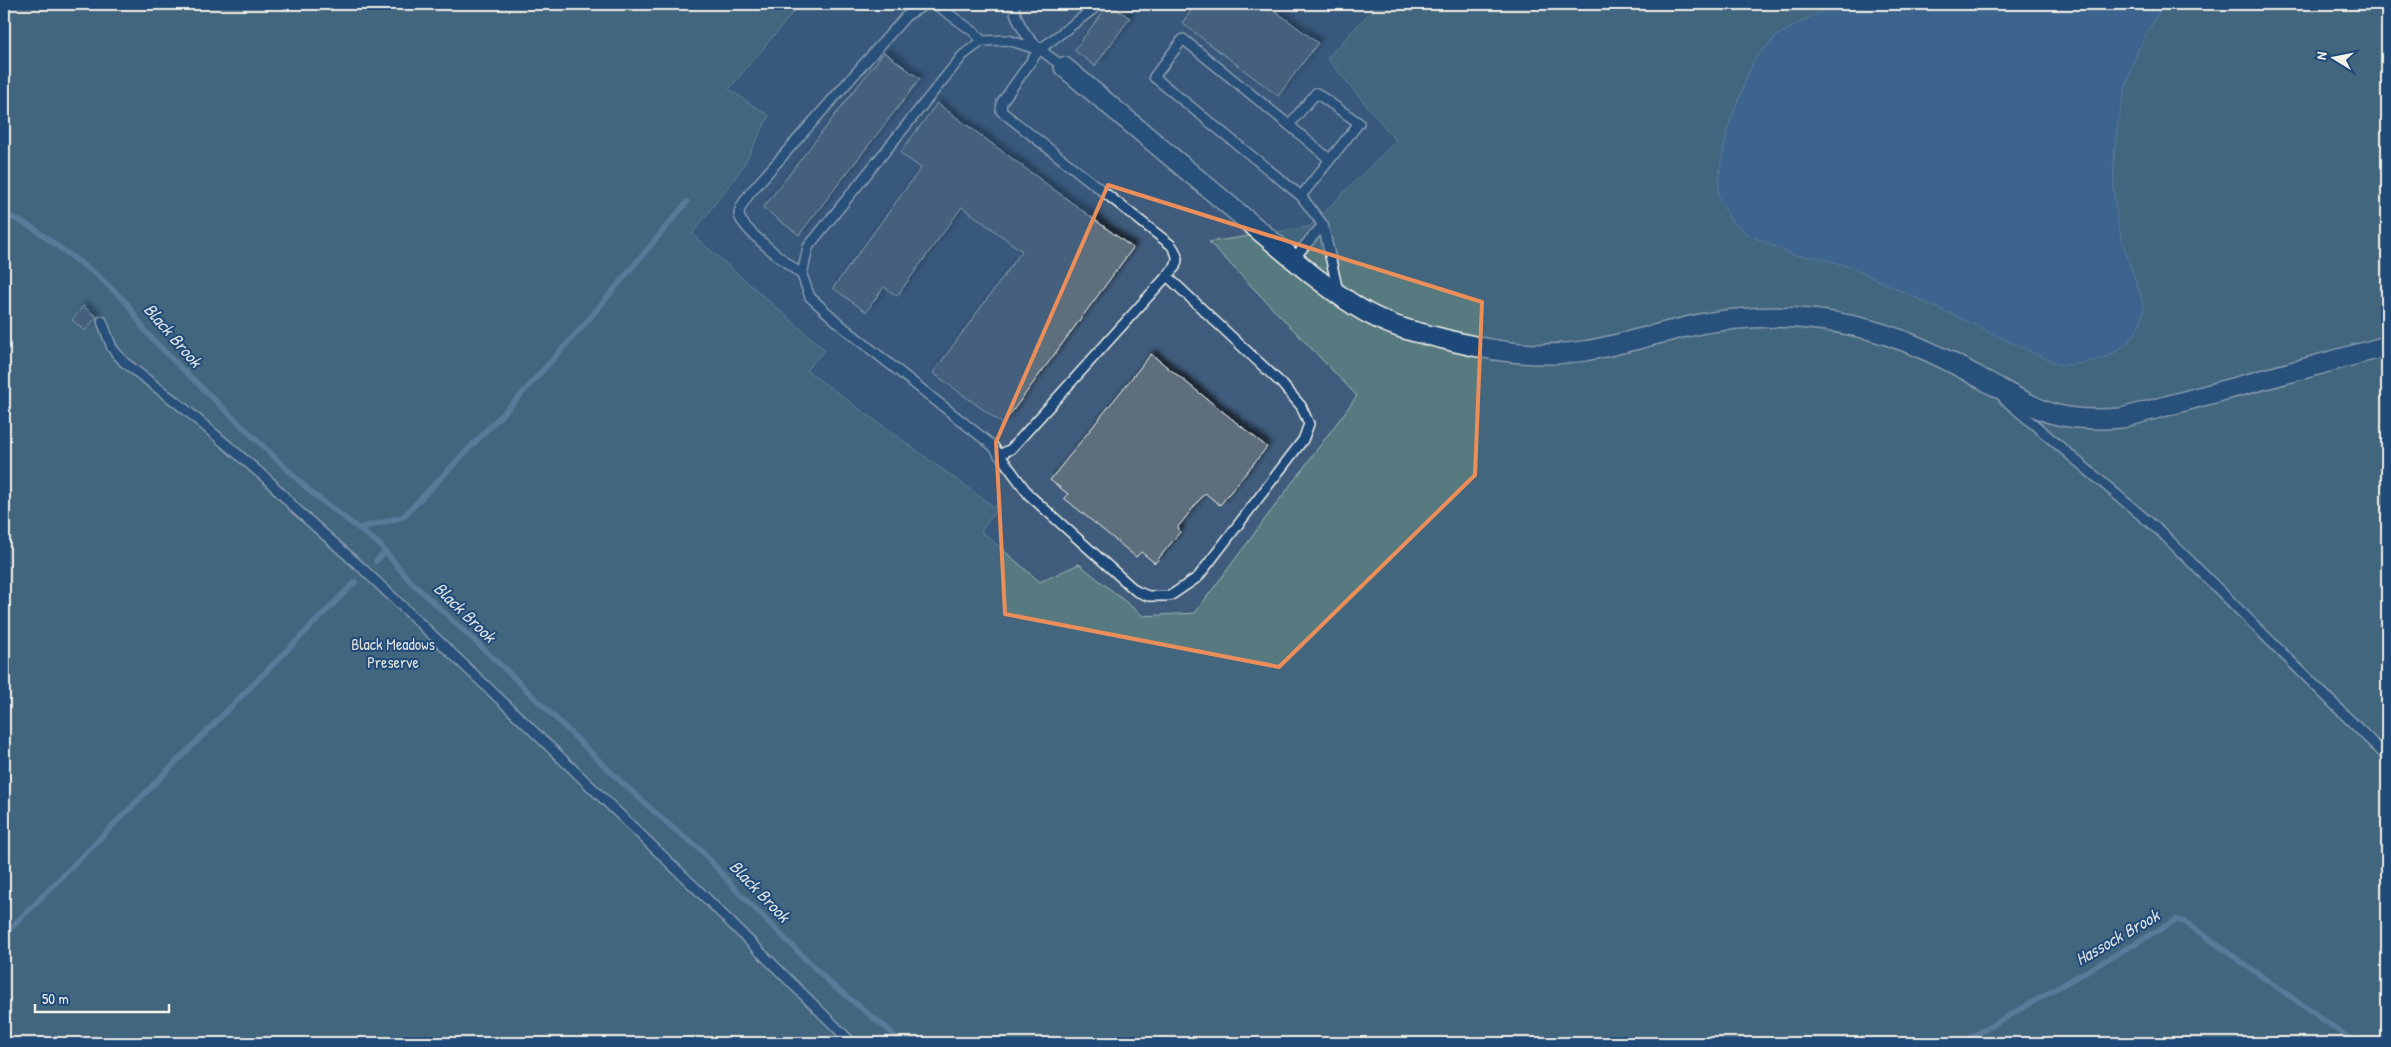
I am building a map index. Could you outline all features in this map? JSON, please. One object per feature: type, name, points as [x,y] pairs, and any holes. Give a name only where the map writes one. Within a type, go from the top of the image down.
[{"type":"street","points":[[1064,67],[1293,259],[1338,294],[1374,317],[1400,328],[1471,346],[1506,353],[1543,355],[1583,351],[1705,323],[1741,318],[1782,317],[1818,320],[1854,326],[1893,336],[1935,353],[1978,377],[2049,412],[2077,419],[2122,418],[2387,346]]},
{"type":"lane","points":[[926,4],[906,16],[750,193],[739,211],[740,220],[802,275],[810,297],[843,327],[993,446],[1029,495],[1136,590],[1148,596],[1170,596],[1198,577],[1303,440],[1309,424],[1301,406],[1282,384],[1167,276]]},
{"type":"lane","points":[[935,4],[974,32],[982,41]]},
{"type":"lane","points":[[1013,4],[1024,34],[1039,50],[1064,67]]},
{"type":"lane","points":[[999,455],[1011,449],[1167,276],[1178,260],[1177,252],[1171,245],[1007,117],[1002,111],[1002,102],[1039,50],[1100,4]]},
{"type":"lane","points":[[1329,159],[1183,39],[1154,77],[1301,196],[1323,225],[1338,294]]},
{"type":"lane","points":[[802,275],[808,247],[963,55],[982,41],[1008,40],[1039,50]]},
{"type":"lane","points":[[1289,125],[1316,93],[1359,123],[1301,196]]},
{"type":"lane","points":[[1293,259],[1323,225]]},
{"type":"lane","points":[[102,321],[112,348],[124,362],[185,409],[268,480],[296,510],[362,568],[525,723],[702,894],[852,1043]]},
{"type":"lane","points":[[1978,377],[2162,533],[2387,757]]},
{"type":"highlighted area","points":[[1108,185],[1482,302],[1475,475],[1279,667],[1005,614],[996,442]]},
{"type":"shaded area","points":[[800,4],[1368,4],[1375,8],[1327,58],[1396,141],[1309,227],[1209,242],[1358,396],[1195,614],[1143,616],[1079,564],[1040,582],[981,531],[997,509],[806,370],[825,350],[692,233],[742,168],[768,115],[729,89]]},
{"type":"shaded area","points":[[1834,4],[2164,4],[2146,35],[2129,76],[2118,122],[2115,145],[2114,191],[2116,214],[2121,237],[2144,309],[2140,324],[2124,346],[2102,358],[2088,362],[2060,365],[1850,267],[1821,258],[1793,255],[1747,234],[1730,219],[1718,196],[1720,167],[1728,127],[1754,59],[1778,35]]},
{"type":"green space","name":"Black Meadows Preserve","points":[[4,4],[800,4],[729,89],[769,116],[742,168],[692,234],[825,350],[806,370],[997,509],[981,531],[1040,582],[1079,564],[1143,616],[1195,613],[1357,396],[1209,242],[1309,227],[1396,141],[1327,58],[1374,8],[1368,4],[2387,4],[2387,1043],[4,1043]]},
{"type":"building","points":[[1109,4],[1130,18],[1095,66],[1074,50]]},
{"type":"building","points":[[1196,4],[1266,4],[1318,43],[1278,96],[1182,23]]},
{"type":"building","points":[[884,52],[920,79],[799,235],[763,208]]},
{"type":"building","points":[[937,103],[1133,248],[1003,424],[933,373],[1022,251],[962,207],[897,296],[884,287],[866,312],[833,288],[921,168],[900,153]]},
{"type":"building","points":[[83,306],[97,317],[85,331],[72,320]]},
{"type":"building","points":[[1151,354],[1267,447],[1220,505],[1205,493],[1178,527],[1180,532],[1155,563],[1141,552],[1136,557],[1064,498],[1068,494],[1050,480]]},
{"type":"waterway","points":[[360,528],[403,517],[517,399],[590,318],[687,202]]},
{"type":"waterway","name":"Black Brook","points":[[4,213],[33,228],[97,275],[126,302],[146,332],[176,363],[312,493],[379,544],[409,580],[503,667],[617,778],[667,823],[701,850],[737,891],[830,983],[889,1030],[901,1043]]},
{"type":"waterway","points":[[376,561],[385,552]]},
{"type":"waterway","points":[[4,935],[355,582]]},
{"type":"waterway","name":"Hassock Brook","points":[[1961,1043],[2176,920],[2185,922],[2356,1043]]}]
